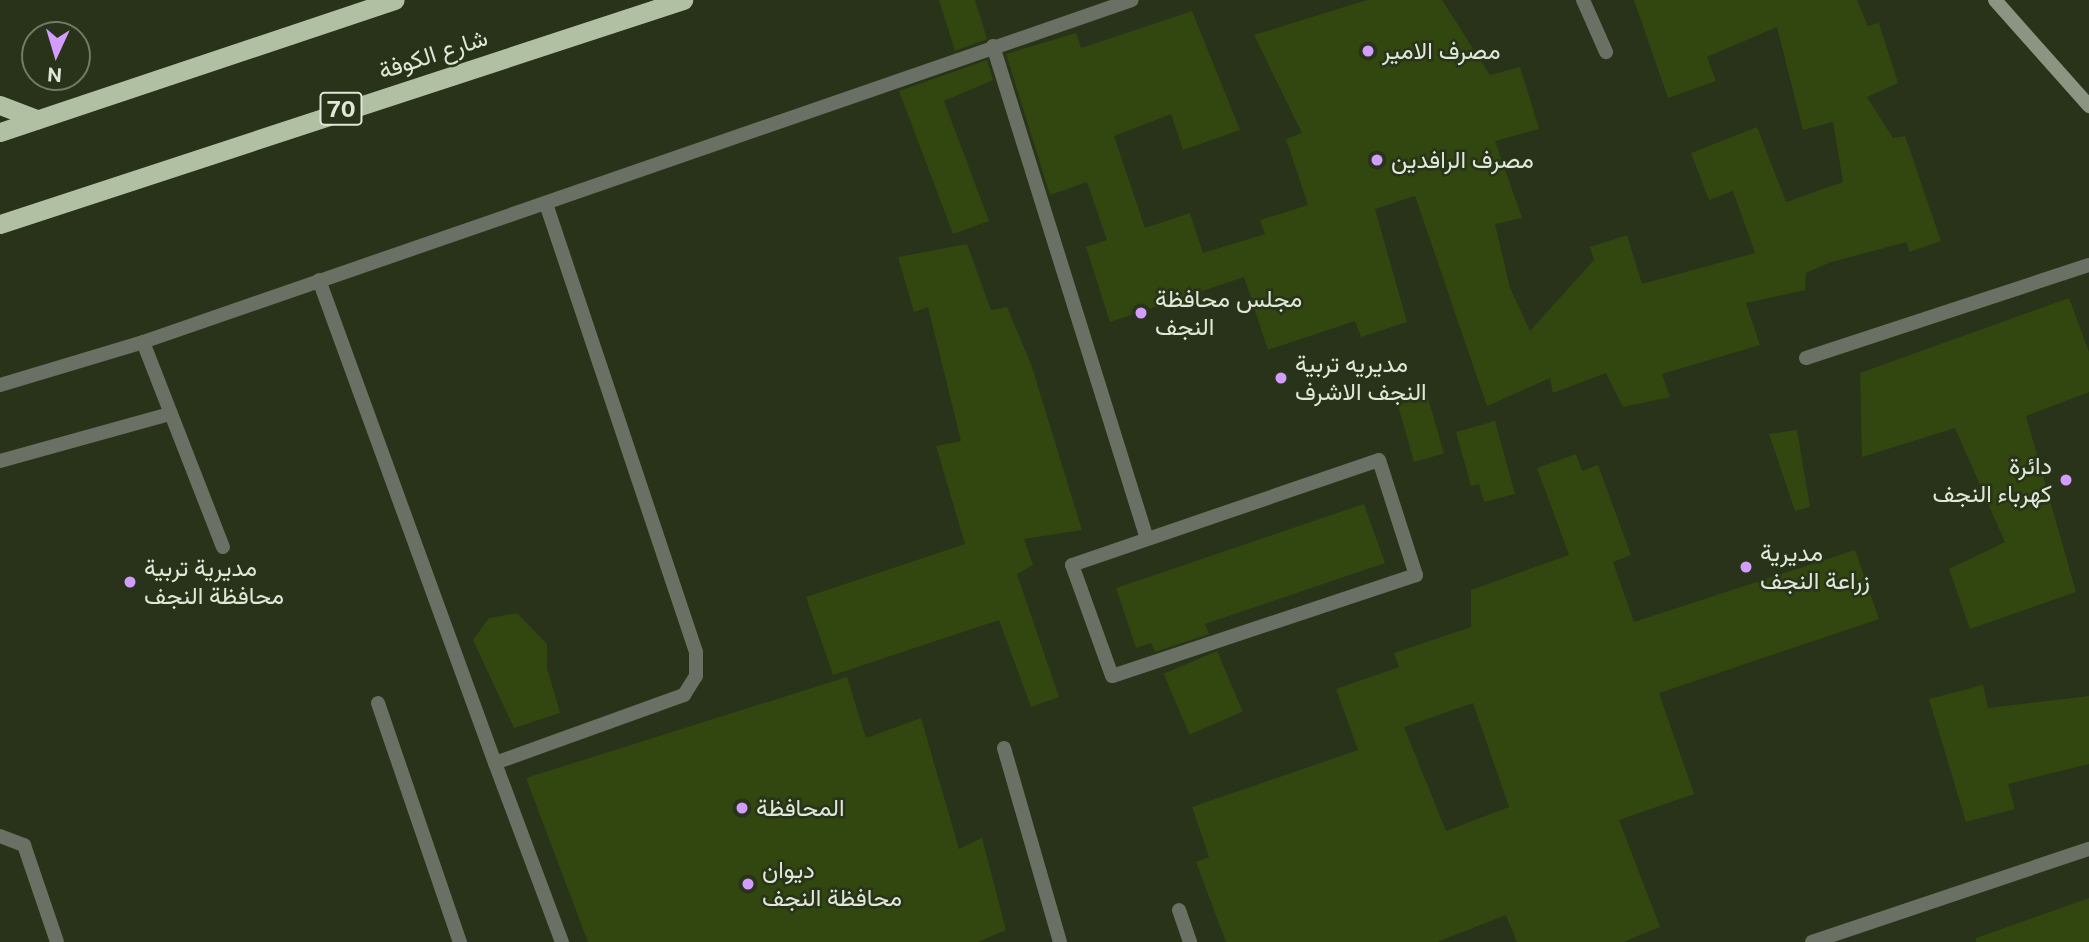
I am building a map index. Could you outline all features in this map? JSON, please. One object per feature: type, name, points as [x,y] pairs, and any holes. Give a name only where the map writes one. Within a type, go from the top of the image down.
[{"type":"highway","points":[[0,132],[394,0]]},
{"type":"highway","name":"شارع الكوفة","points":[[0,224],[683,0]]},
{"type":"highway","points":[[0,105],[37,120]]},
{"type":"main road","points":[[1995,0],[2089,106]]},
{"type":"street","points":[[0,385],[143,342],[1132,0]]},
{"type":"street","points":[[1583,0],[1606,52]]},
{"type":"street","points":[[993,46],[1147,539]]},
{"type":"street","points":[[495,763],[684,695],[696,676],[696,652],[546,203]]},
{"type":"street","points":[[1806,358],[2089,265]]},
{"type":"street","points":[[319,280],[562,942]]},
{"type":"street","points":[[143,342],[223,547]]},
{"type":"street","points":[[0,461],[170,414]]},
{"type":"street","points":[[1379,460],[1416,575],[1112,676],[1072,565],[1147,539],[1379,460]]},
{"type":"street","points":[[378,703],[460,942]]},
{"type":"street","points":[[1004,748],[1060,942]]},
{"type":"street","points":[[0,836],[24,845],[57,942]]},
{"type":"street","points":[[1812,942],[2089,849]]},
{"type":"street","points":[[1179,910],[1190,942]]},
{"type":"building","points":[[939,0],[975,0],[987,39],[955,51]]},
{"type":"building","points":[[1367,0],[1442,0],[1490,75],[1520,67],[1539,129],[1495,141],[1522,218],[1495,224],[1510,288],[1530,331],[1594,260],[1590,247],[1627,235],[1642,284],[1755,253],[1733,191],[1709,200],[1691,153],[1757,127],[1786,202],[1843,182],[1833,122],[1803,130],[1777,27],[1707,57],[1716,81],[1668,98],[1634,0],[1857,0],[1868,26],[1879,23],[1898,83],[1867,97],[1893,138],[1905,136],[1941,241],[1909,252],[1907,242],[1831,262],[1806,273],[1805,290],[1746,303],[1760,345],[1662,374],[1670,397],[1623,407],[1606,373],[1553,393],[1550,378],[1487,406],[1415,196],[1375,209],[1407,322],[1361,337],[1355,321],[1268,350],[1244,277],[1110,322],[1086,247],[1107,240],[1087,182],[1050,195],[1006,54],[1076,33],[1081,48],[1192,11],[1240,130],[1183,150],[1171,114],[1114,136],[1145,228],[1190,213],[1203,253],[1265,234],[1260,220],[1308,205],[1286,139],[1302,133],[1254,35]]},
{"type":"building","points":[[987,60],[993,80],[944,101],[989,221],[953,234],[899,91]]},
{"type":"building","points":[[967,244],[991,310],[1007,307],[1031,364],[1082,530],[1024,539],[1033,565],[1017,574],[1059,697],[1031,707],[999,620],[833,675],[806,597],[965,544],[936,446],[961,441],[928,307],[914,312],[898,257]]},
{"type":"building","points":[[2069,298],[2089,352],[2089,392],[2026,416],[2076,592],[1970,629],[1949,569],[2005,542],[1955,428],[1862,457],[1860,373]]},
{"type":"building","points":[[1426,391],[1444,453],[1414,462],[1396,400]]},
{"type":"building","points":[[1495,421],[1515,494],[1484,502],[1479,484],[1471,486],[1456,432]]},
{"type":"building","points":[[1797,430],[1810,507],[1795,511],[1769,434]]},
{"type":"building","points":[[1576,454],[1582,471],[1598,465],[1631,555],[1613,562],[1634,622],[1855,550],[1879,619],[1659,693],[1694,794],[1619,820],[1660,927],[1623,942],[1517,942],[1506,915],[1437,942],[1226,942],[1196,862],[1209,857],[1192,807],[1358,750],[1336,689],[1399,667],[1394,653],[1471,627],[1471,590],[1569,555],[1537,468]],"holes":[[[1473,703],[1509,807],[1446,831],[1404,727]]]},
{"type":"building","points":[[1364,504],[1385,563],[1205,624],[1209,634],[1155,652],[1151,643],[1136,648],[1116,588]]},
{"type":"building","points":[[517,613],[547,644],[547,668],[560,713],[514,728],[473,640],[489,618]]},
{"type":"building","points":[[1217,651],[1243,712],[1189,734],[1164,674]]},
{"type":"building","name":"المحافظة","points":[[847,677],[866,738],[921,718],[959,849],[982,838],[1006,930],[978,942],[588,942],[526,778]]},
{"type":"building","points":[[1983,685],[1988,708],[2089,696],[2089,764],[2008,784],[2015,809],[1966,822],[1929,699]]},
{"type":"building","points":[[2089,898],[2089,942],[1976,942],[1976,938]]},
{"type":"place","name":"مصرف الامير","points":[[1368,51]]},
{"type":"place","name":"مصرف الرافدين","points":[[1377,160]]},
{"type":"place","name":"مجلس محافظة النجف","points":[[1141,313]]},
{"type":"place","name":"مديريه تربية النجف الاشرف","points":[[1281,378]]},
{"type":"place","name":"دائرة كهرباء النجف","points":[[2066,480]]},
{"type":"place","name":"مديرية زراعة النجف","points":[[1746,567]]},
{"type":"place","name":"مديرية تربية محافظة النجف","points":[[130,582]]},
{"type":"place","name":"المحافظة","points":[[742,808]]},
{"type":"place","name":"ديوان محافظة النجف","points":[[748,884]]}]
